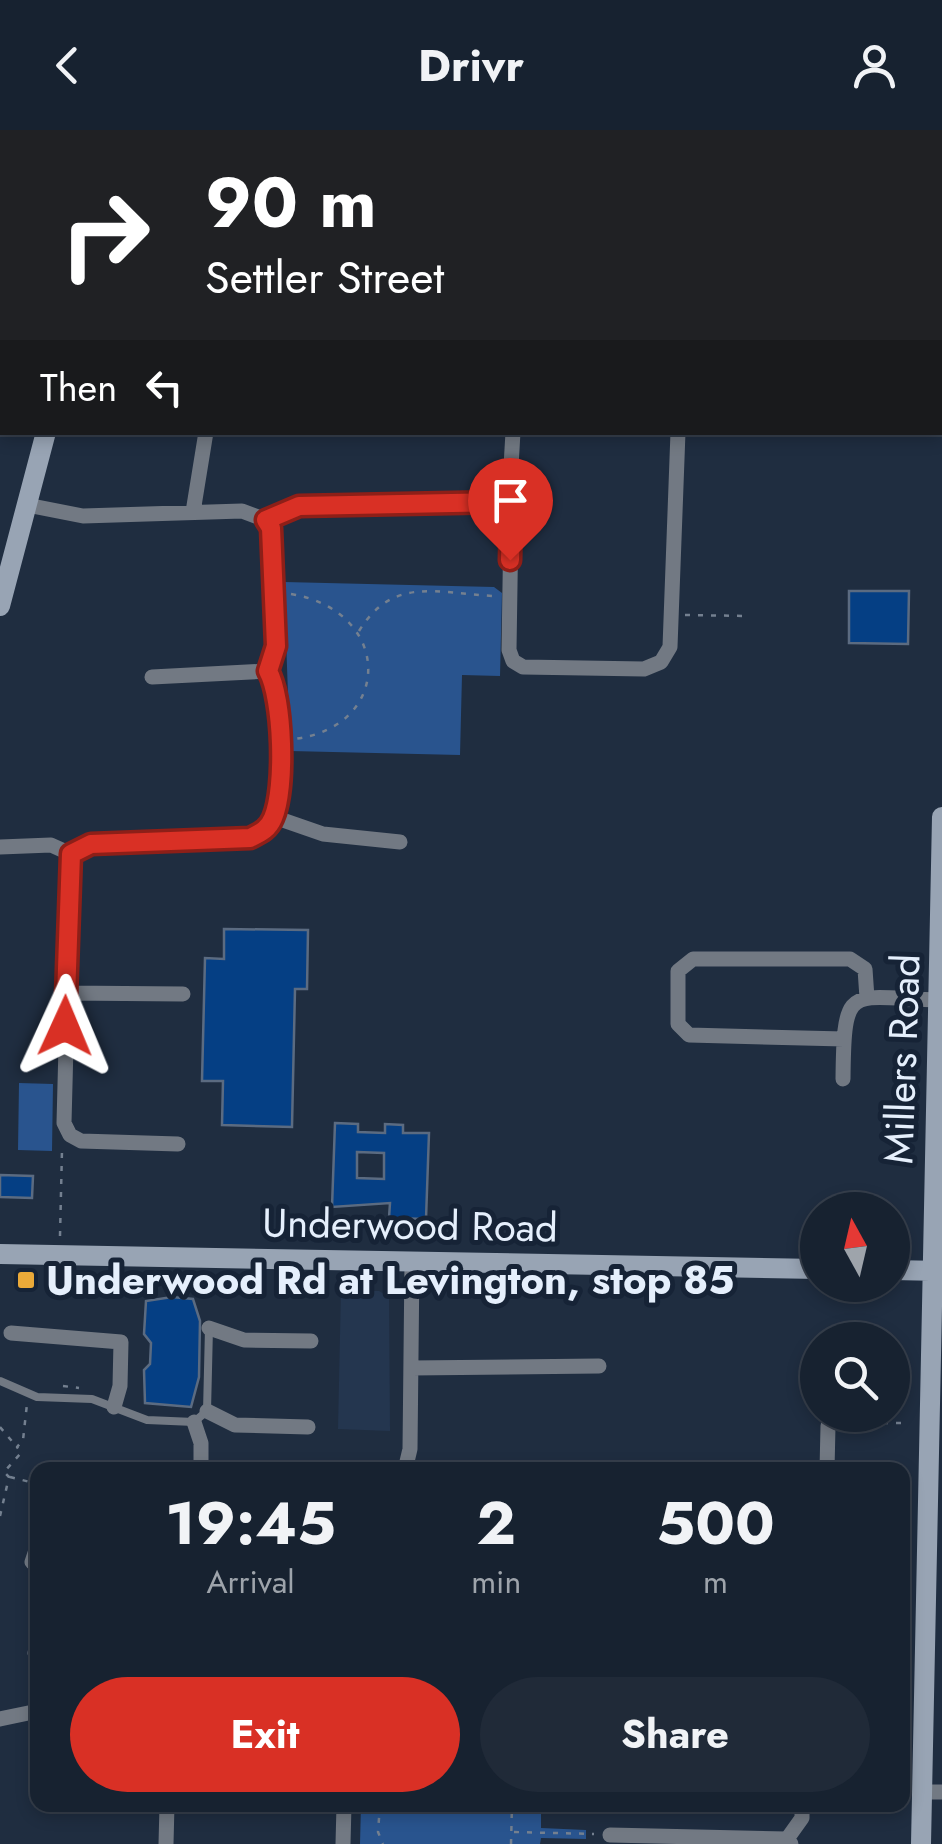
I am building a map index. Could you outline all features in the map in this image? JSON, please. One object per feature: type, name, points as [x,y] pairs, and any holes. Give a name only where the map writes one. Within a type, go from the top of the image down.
[{"type":"street","points":[[0,606],[4,575],[45,435]]},
{"type":"street","points":[[193,512],[206,435]]},
{"type":"street","points":[[512,435],[510,484],[503,502],[511,521],[509,650],[513,661],[523,667],[644,669],[661,662],[670,647],[678,435]]},
{"type":"street","points":[[266,520],[299,506],[503,502]]},
{"type":"street","points":[[27,505],[83,516],[242,511],[266,520],[271,528],[276,646],[268,671],[278,688],[279,741],[274,817],[266,830],[250,838],[91,844],[71,854]]},
{"type":"street","points":[[152,677],[268,671]]},
{"type":"street","name":"Millers Road","points":[[921,1844],[933,1792],[942,816]]},
{"type":"street","points":[[274,817],[323,834],[400,842]]},
{"type":"street","points":[[0,848],[51,845],[71,854]]},
{"type":"street","points":[[71,854],[64,1123],[70,1135],[81,1142],[178,1144]]},
{"type":"street","points":[[844,1039],[689,1036],[678,1024],[678,971],[693,959],[850,959],[865,970],[866,998]]},
{"type":"street","points":[[66,993],[183,994]]},
{"type":"street","points":[[844,1079],[844,1013],[852,1003],[866,998],[940,1000]]},
{"type":"street","name":"Underwood Road","points":[[0,1254],[800,1268]]},
{"type":"street","points":[[406,1462],[412,1261]]},
{"type":"street","points":[[910,1270],[938,1270]]},
{"type":"street","points":[[209,1328],[244,1340],[311,1341]]},
{"type":"street","points":[[11,1333],[121,1342],[120,1386],[114,1407]]},
{"type":"street","points":[[411,1368],[600,1366]]},
{"type":"street","points":[[201,1462],[200,1416],[235,1425],[308,1427]]},
{"type":"street","points":[[826,1462],[828,1432]]},
{"type":"street","points":[[0,1719],[30,1713]]},
{"type":"street","points":[[166,1844],[167,1812]]},
{"type":"street","points":[[343,1844],[344,1812]]},
{"type":"street","points":[[610,1835],[789,1841],[802,1812]]},
{"type":"lane","points":[[0,1381],[37,1397],[92,1399],[147,1420],[200,1416],[209,1328]]},
{"type":"path","points":[[274,594],[329,604],[359,631],[368,654],[368,676],[351,712],[320,734],[279,741]]},
{"type":"path","points":[[359,631],[378,605],[398,594],[510,598]]},
{"type":"path","points":[[673,614],[749,616]]},
{"type":"path","points":[[60,1236],[60,1153],[70,1135]]},
{"type":"path","points":[[17,1447],[24,1440],[27,1402]]},
{"type":"path","points":[[0,1428],[21,1453],[4,1472],[8,1477],[30,1482]]},
{"type":"path","points":[[0,1516],[8,1477]]},
{"type":"path","points":[[381,1812],[383,1844]]},
{"type":"path","points":[[511,1844],[513,1812]]},
{"type":"path","points":[[514,1832],[610,1835]]},
{"type":"shaded area","points":[[284,582],[494,587],[502,593],[500,676],[462,675],[460,755],[290,751]]},
{"type":"shaded area","points":[[19,1083],[53,1084],[52,1151],[18,1150]]},
{"type":"shaded area","points":[[341,1290],[379,1291],[389,1297],[390,1431],[338,1429]]},
{"type":"shaded area","points":[[361,1812],[541,1812],[541,1828],[586,1830],[586,1839],[541,1838],[540,1844],[360,1844]]},
{"type":"building","points":[[849,591],[909,591],[908,644],[849,643]]},
{"type":"building","points":[[224,929],[308,930],[307,989],[295,989],[292,1127],[222,1125],[223,1081],[202,1081],[205,958],[224,959]]},
{"type":"building","points":[[335,1123],[358,1124],[358,1132],[385,1133],[385,1124],[403,1125],[403,1133],[429,1133],[426,1219],[389,1218],[390,1203],[332,1207]],"holes":[[[357,1152],[384,1153],[384,1179],[357,1178]]]},
{"type":"building","points":[[0,1175],[33,1176],[32,1198],[0,1197]]},
{"type":"building","points":[[193,1299],[200,1321],[199,1377],[191,1407],[145,1403],[144,1370],[150,1364],[151,1343],[144,1334],[146,1301]]},
{"type":"place","name":"Underwood Rd at Levington, stop 85","points":[[26,1280]]},
{"type":"route","points":[[65,1026],[71,854],[91,844],[250,838],[266,830],[274,817],[280,785],[278,688],[268,671],[276,646],[271,528],[266,520],[299,506],[503,502],[511,521],[510,560]]}]
